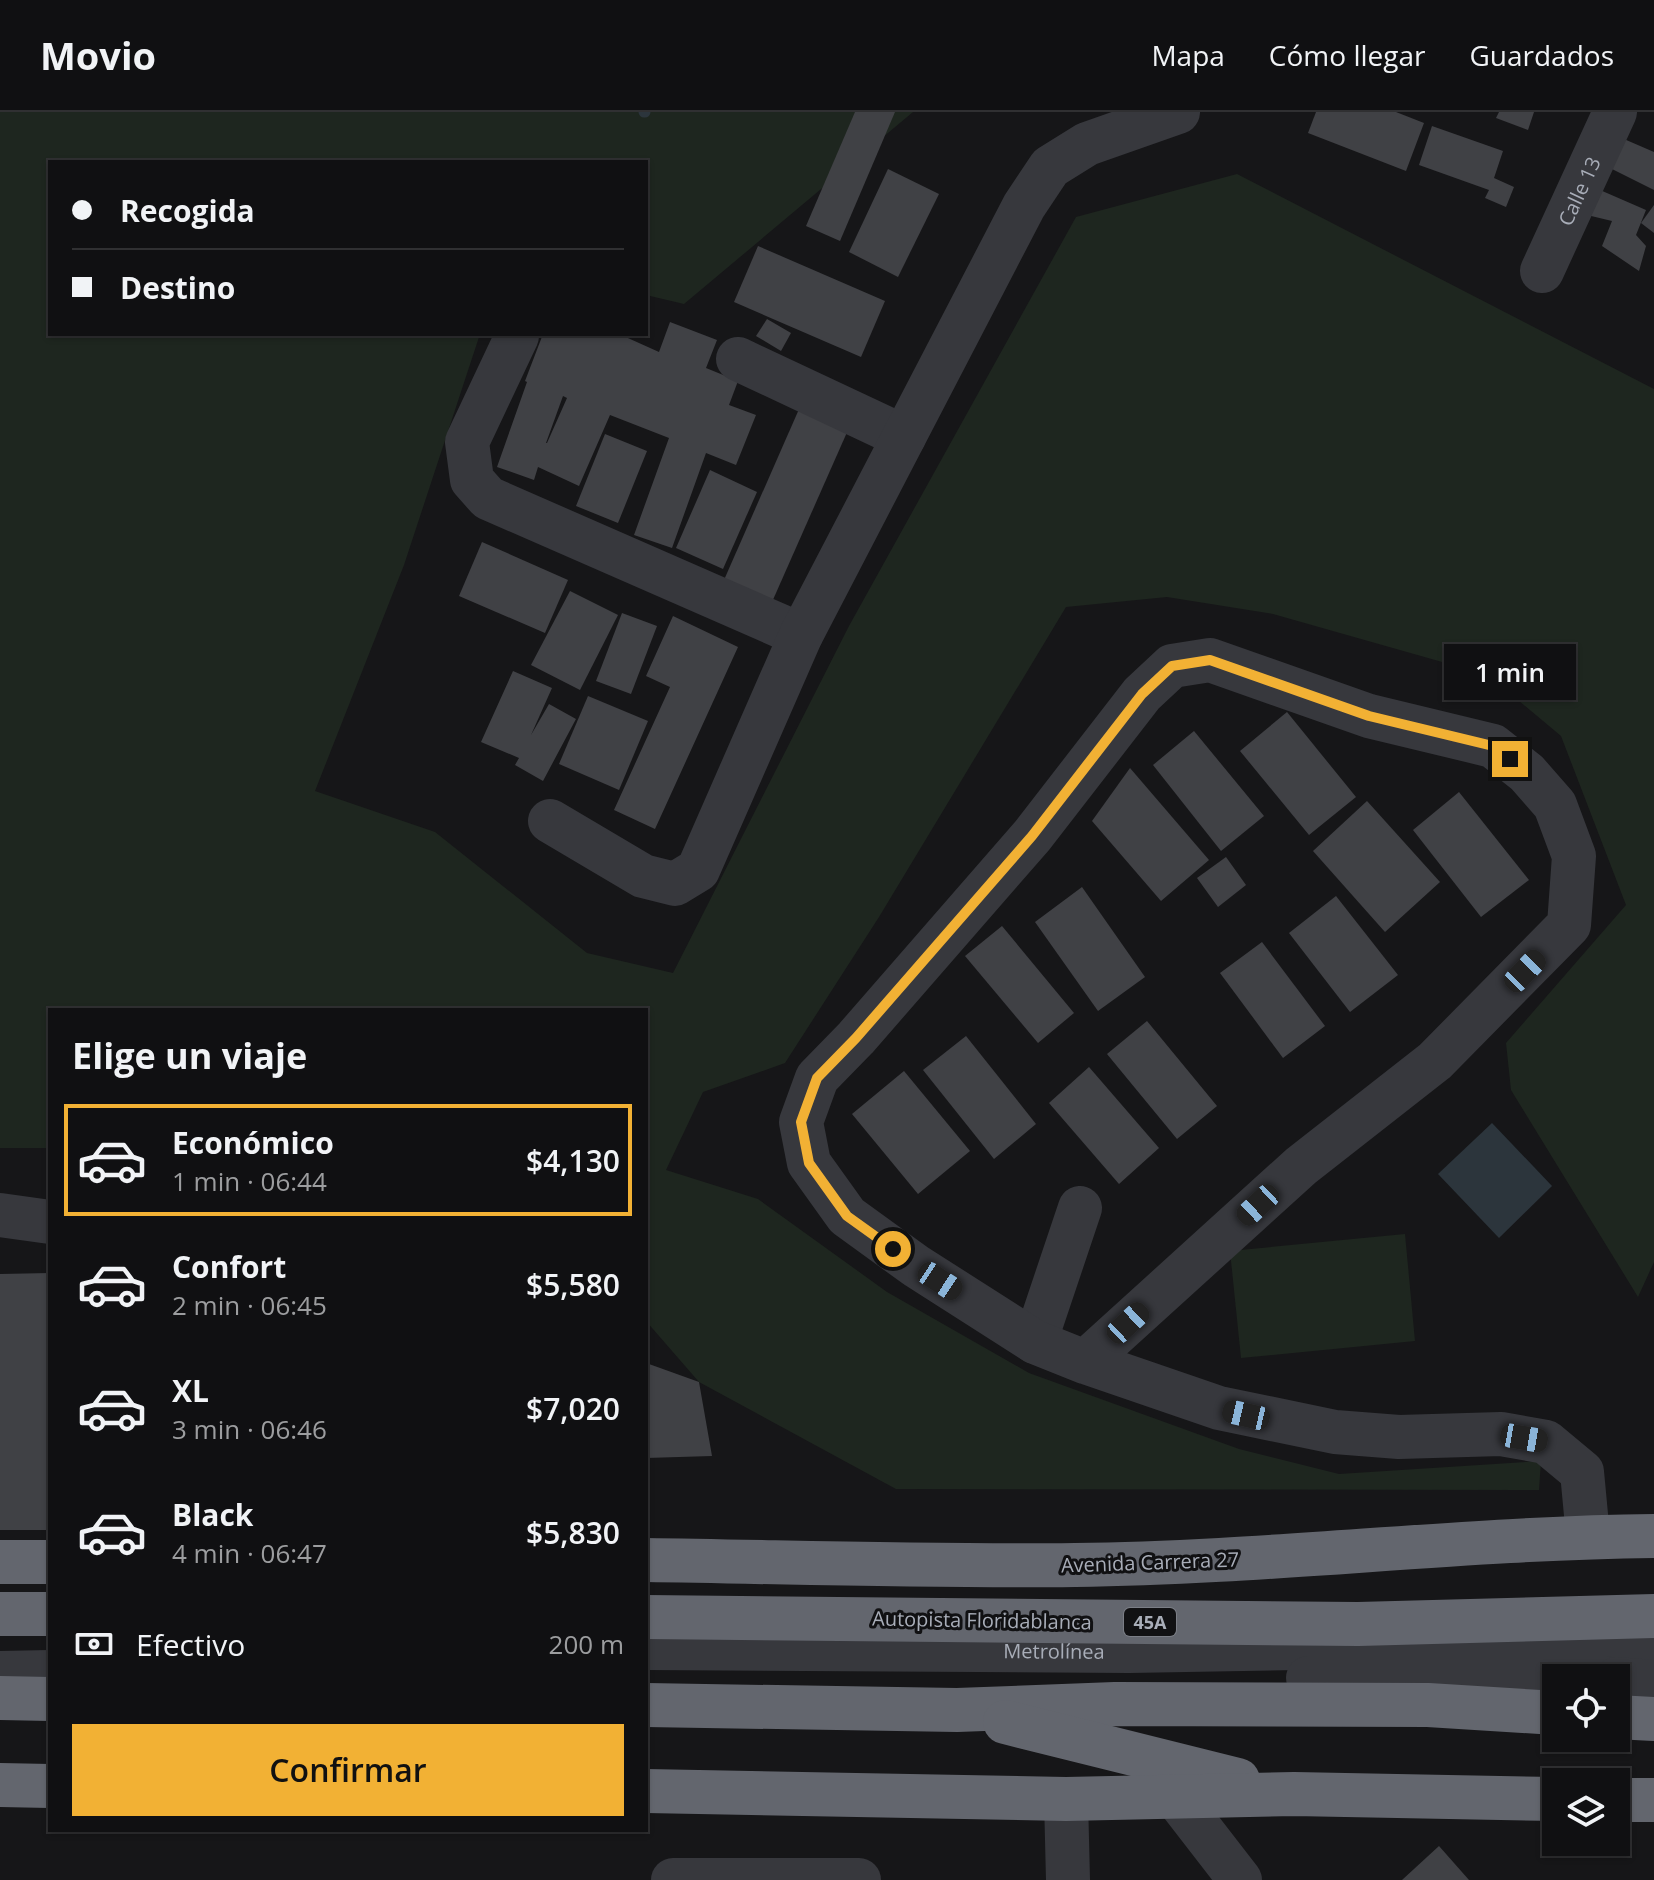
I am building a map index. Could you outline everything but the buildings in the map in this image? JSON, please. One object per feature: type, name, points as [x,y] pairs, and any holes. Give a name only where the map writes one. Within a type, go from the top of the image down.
[{"type":"highway","name":"Avenida Carrera 27","points":[[648,1560],[1075,1565],[1253,1558],[1588,1536],[1654,1536]]},
{"type":"highway","points":[[0,1562],[48,1562]]},
{"type":"highway","points":[[0,1614],[48,1614]]},
{"type":"highway","name":"Autopista Floridablanca","points":[[648,1617],[1358,1624],[1654,1616]]},
{"type":"highway","points":[[0,1698],[48,1699]]},
{"type":"highway","points":[[648,1705],[957,1710],[1115,1704],[1413,1705],[1542,1712]]},
{"type":"highway","points":[[957,1710],[1294,1794]]},
{"type":"highway","points":[[1630,1718],[1654,1719]]},
{"type":"highway","points":[[0,1785],[48,1786]]},
{"type":"highway","points":[[648,1791],[1066,1799],[1294,1794],[1542,1799]]},
{"type":"highway","points":[[1630,1800],[1654,1800]]},
{"type":"street","points":[[550,821],[643,876],[675,884],[698,870],[801,635],[1024,206],[1050,167],[1087,144],[1178,112]]},
{"type":"street","name":"Calle 13","points":[[1542,271],[1615,112]]},
{"type":"street","points":[[517,336],[467,442],[472,480],[488,498],[801,635]]},
{"type":"street","points":[[738,359],[904,437]]},
{"type":"street","points":[[1085,1362],[1301,1166],[1435,1061],[1569,925],[1574,856],[1555,805],[1527,773],[1493,746],[1369,716],[1210,660],[1172,666],[1142,694],[1032,836],[856,1038],[817,1078],[801,1122],[809,1163],[847,1216],[916,1266],[1035,1342],[1085,1362],[1219,1408],[1335,1432],[1399,1437],[1501,1434],[1546,1442],[1582,1472],[1588,1536]]},
{"type":"street","points":[[1035,1342],[1080,1208]]},
{"type":"street","points":[[0,1215],[48,1222]]},
{"type":"street","points":[[0,1644],[48,1645]]},
{"type":"street","name":"Metrolínea","points":[[648,1648],[1129,1651],[1517,1644],[1654,1646]]},
{"type":"street","points":[[0,1673],[48,1672]]},
{"type":"street","name":"Metrolínea","points":[[648,1676],[1049,1681],[1542,1678]]},
{"type":"street","points":[[1630,1680],[1654,1682]]},
{"type":"street","points":[[1175,1796],[1240,1880]]},
{"type":"street","points":[[1066,1799],[1068,1880]]},
{"type":"street","points":[[673,1880],[859,1880]]},
{"type":"shaded area","points":[[0,112],[913,112],[684,304],[648,295],[648,160],[48,160],[48,336],[479,336],[404,565],[315,791],[435,832],[587,953],[673,973],[849,626],[1076,217],[1237,174],[1654,389],[1654,1262],[1638,1297],[1511,1090],[1506,1043],[1626,905],[1561,736],[1488,675],[1273,614],[1167,597],[1066,607],[879,917],[785,1063],[703,1092],[666,1170],[758,1199],[887,1292],[1029,1373],[1239,1449],[1339,1474],[1541,1461],[1539,1490],[896,1489],[699,1382],[648,1323],[648,1008],[48,1008],[48,1148],[0,1148]]},
{"type":"shaded area","points":[[1492,1123],[1552,1186],[1499,1238],[1438,1174]]},
{"type":"shaded area","points":[[1405,1234],[1415,1341],[1241,1358],[1230,1251]]},
{"type":"route","points":[[893,1249],[847,1216],[809,1163],[801,1122],[817,1078],[856,1038],[1032,836],[1142,694],[1172,666],[1210,660],[1369,716],[1493,746],[1510,759]]}]
